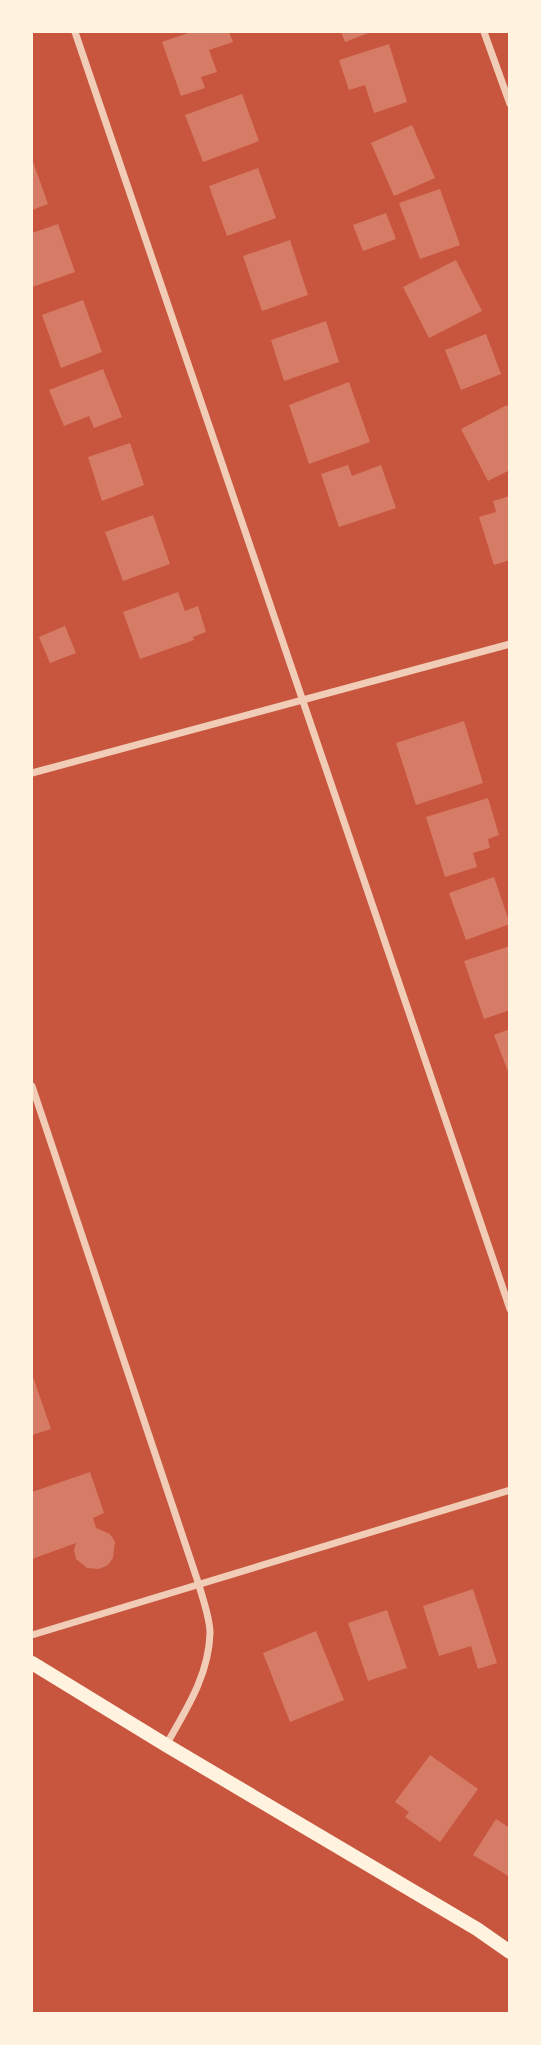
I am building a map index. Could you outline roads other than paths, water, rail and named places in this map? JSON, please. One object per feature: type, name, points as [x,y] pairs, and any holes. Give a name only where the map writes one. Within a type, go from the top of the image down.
[{"type":"main road","points":[[32,1662],[477,1930],[509,1952]]},
{"type":"street","points":[[75,32],[509,1309]]},
{"type":"street","points":[[484,32],[509,104]]},
{"type":"street","points":[[32,773],[509,644]]},
{"type":"street","points":[[32,1086],[199,1585],[210,1631],[206,1667],[192,1700],[166,1745]]},
{"type":"street","points":[[32,1635],[509,1490]]}]
